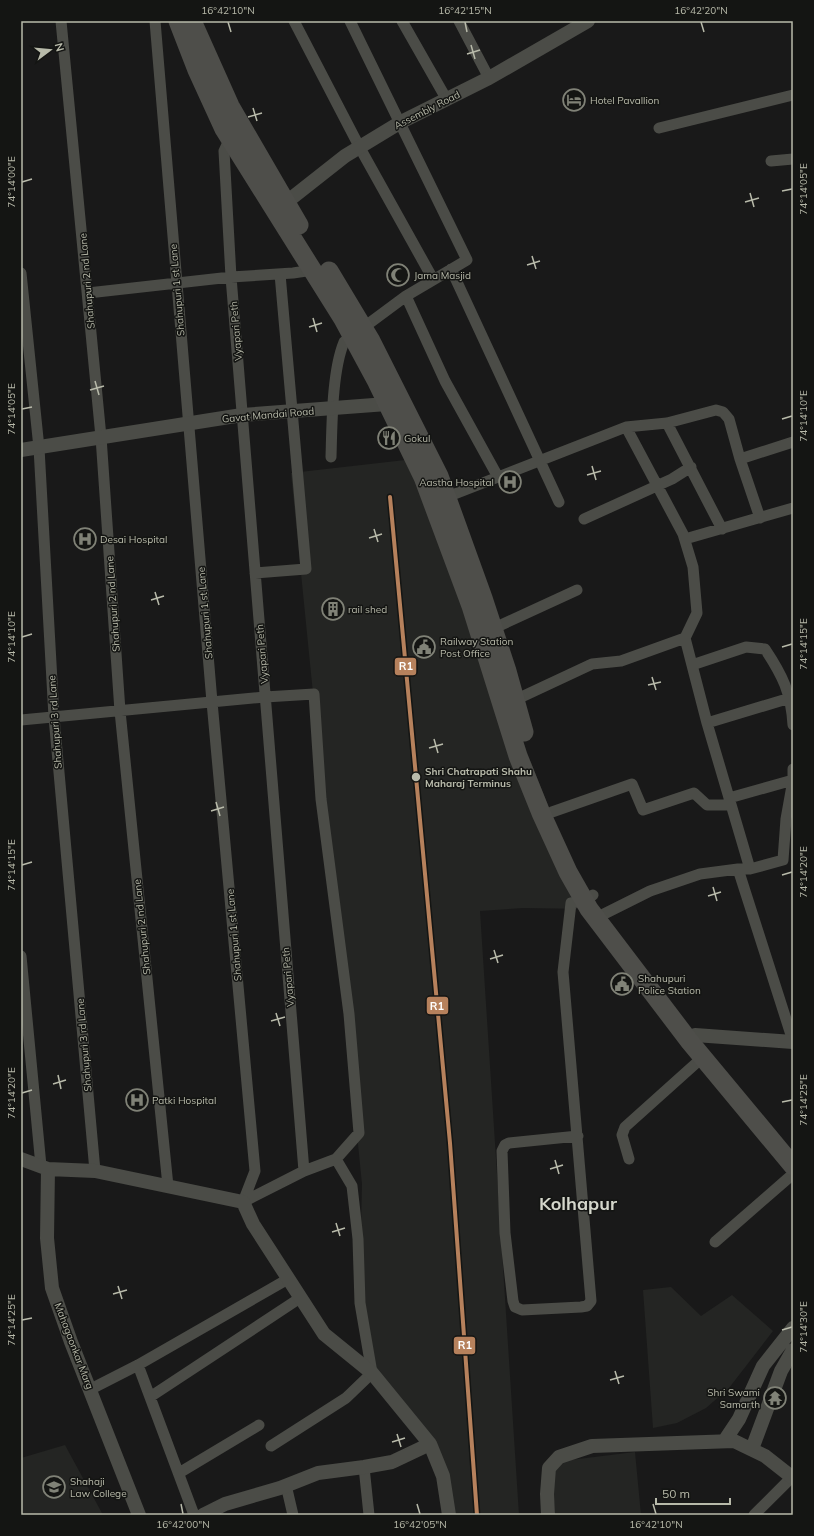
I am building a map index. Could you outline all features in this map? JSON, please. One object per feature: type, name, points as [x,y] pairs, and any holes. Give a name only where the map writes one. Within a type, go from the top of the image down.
[{"type":"highway","points":[[178,21],[215,110],[230,138],[343,293],[357,332],[387,404],[423,477],[515,700],[528,744],[552,812],[588,898],[604,914],[641,965],[758,1114],[793,1153]]},
{"type":"highway","points":[[192,21],[230,106],[280,207],[314,270],[357,332],[386,368],[432,461],[447,497],[486,632],[518,756],[558,853],[588,898],[703,1057],[793,1166]]},
{"type":"street","name":"Shahupuri 2 nd Lane","points":[[62,21],[101,437],[120,711],[168,1186]]},
{"type":"street","name":"Shahupuri 1 st Lane","points":[[155,21],[212,702],[255,1171],[243,1202]]},
{"type":"street","points":[[294,21],[360,148],[433,279]]},
{"type":"street","points":[[331,457],[333,409],[340,352],[344,342],[406,296],[467,260],[401,122],[350,21]]},
{"type":"street","points":[[402,21],[447,100]]},
{"type":"street","points":[[459,21],[488,78]]},
{"type":"street","name":"Assembly Road","points":[[280,207],[345,156],[401,122],[488,78],[588,21]]},
{"type":"street","points":[[659,128],[793,95]]},
{"type":"street","name":"Vyapari Peth","points":[[230,138],[224,151],[231,277],[304,1171]]},
{"type":"street","points":[[770,161],[793,159]]},
{"type":"street","points":[[451,269],[559,502]]},
{"type":"street","points":[[88,293],[231,277],[314,270]]},
{"type":"street","name":"Shahupuri 3 rd Lane","points":[[21,273],[39,448],[54,717],[95,1171]]},
{"type":"street","points":[[255,573],[306,568],[294,412],[280,274]]},
{"type":"street","points":[[406,296],[445,381],[498,477]]},
{"type":"street","name":"Gavat Mandai Road","points":[[39,448],[101,437],[188,425],[242,415],[387,404]]},
{"type":"street","points":[[447,497],[626,427],[667,423],[707,411],[716,410],[723,412],[730,419],[740,459],[760,518]]},
{"type":"street","points":[[667,423],[722,529]]},
{"type":"street","points":[[626,427],[658,486],[684,539],[693,567],[697,613],[685,638],[707,723],[750,869]]},
{"type":"street","points":[[740,459],[793,442]]},
{"type":"street","points":[[21,450],[39,448]]},
{"type":"street","points":[[584,519],[658,486],[691,467]]},
{"type":"street","points":[[684,539],[793,508]]},
{"type":"street","points":[[486,632],[577,590]]},
{"type":"street","points":[[515,700],[592,664],[621,661],[685,638]]},
{"type":"street","points":[[692,665],[746,647],[765,649],[780,672],[790,698],[793,725]]},
{"type":"street","points":[[21,720],[265,697],[314,694],[321,799],[349,1014],[359,1133],[336,1159],[304,1171],[243,1202],[95,1171],[44,1167],[21,1159]]},
{"type":"street","points":[[707,723],[790,698]]},
{"type":"street","points":[[604,914],[650,891],[700,874],[750,869],[783,860],[786,819],[793,780],[793,770]]},
{"type":"street","points":[[552,812],[632,784],[643,810],[694,793],[707,805],[730,802],[793,780]]},
{"type":"street","points":[[695,1035],[793,1042],[738,869]]},
{"type":"street","points":[[578,1136],[508,1143],[502,1151],[505,1233],[513,1302],[515,1307],[522,1310],[581,1307],[587,1306],[591,1301],[578,1136],[563,972],[571,902],[588,898]]},
{"type":"street","points":[[21,956],[44,1167]]},
{"type":"street","points":[[629,1159],[622,1135],[625,1127],[703,1057]]},
{"type":"street","points":[[336,1159],[352,1186],[358,1239],[360,1303],[372,1373]]},
{"type":"street","name":"Mahagaonkar Marg","points":[[44,1167],[47,1238],[52,1288],[71,1342],[91,1389],[139,1515]]},
{"type":"street","points":[[715,1242],[793,1174]]},
{"type":"street","points":[[243,1202],[253,1224],[324,1334],[372,1373],[430,1444],[443,1476],[449,1515]]},
{"type":"street","points":[[91,1389],[138,1365],[288,1279]]},
{"type":"street","points":[[150,1397],[300,1298]]},
{"type":"street","points":[[725,1440],[739,1418],[764,1366],[793,1328]]},
{"type":"street","points":[[752,1449],[758,1429],[791,1358],[774,1351]]},
{"type":"street","points":[[138,1365],[194,1515]]},
{"type":"street","points":[[271,1446],[346,1398],[372,1373]]},
{"type":"street","points":[[179,1473],[259,1425]]},
{"type":"street","points":[[548,1515],[547,1494],[549,1468],[559,1457],[592,1446],[725,1440],[734,1441],[765,1456],[793,1478],[754,1515]]},
{"type":"street","points":[[203,1515],[225,1504],[286,1485],[318,1473],[392,1462],[430,1444]]},
{"type":"street","points":[[364,1467],[369,1515]]},
{"type":"street","points":[[286,1485],[293,1515]]},
{"type":"shaded area","points":[[414,459],[476,623],[589,909],[523,908],[480,911],[519,1515],[449,1515],[439,1462],[372,1373],[360,1268],[362,1184],[291,473]]},
{"type":"shaded area","points":[[671,1287],[701,1316],[732,1295],[773,1331],[729,1388],[706,1408],[677,1423],[653,1428],[643,1290]]},
{"type":"shaded area","name":"Shahaji Law College","points":[[65,1445],[103,1515],[21,1515],[21,1458]]},
{"type":"shaded area","points":[[635,1452],[641,1515],[555,1515],[552,1477],[556,1468],[562,1461]]},
{"type":"transit line","name":"R1","points":[[390,497],[450,1143],[477,1515]]},
{"type":"place","name":"Hotel Pavallion","points":[[574,100]]},
{"type":"place","name":"Jama Masjid","points":[[398,275]]},
{"type":"place","name":"Gokul","points":[[389,438]]},
{"type":"place","name":"Aastha Hospital","points":[[510,482]]},
{"type":"place","name":"Desai Hospital","points":[[85,539]]},
{"type":"place","name":"rail shed","points":[[333,609]]},
{"type":"place","name":"Railway Station Post Office","points":[[424,647]]},
{"type":"place","name":"Shri Chatrapati Shahu Maharaj Terminus","points":[[416,777]]},
{"type":"place","name":"Shahupuri Police Station","points":[[622,984]]},
{"type":"place","name":"Patki Hospital","points":[[137,1100]]},
{"type":"place","name":"Shri Swami Samarth","points":[[775,1398]]},
{"type":"place","name":"Shahaji Law College","points":[[54,1487]]},
{"type":"district","name":"Kolhapur","points":[[578,1203]]}]
